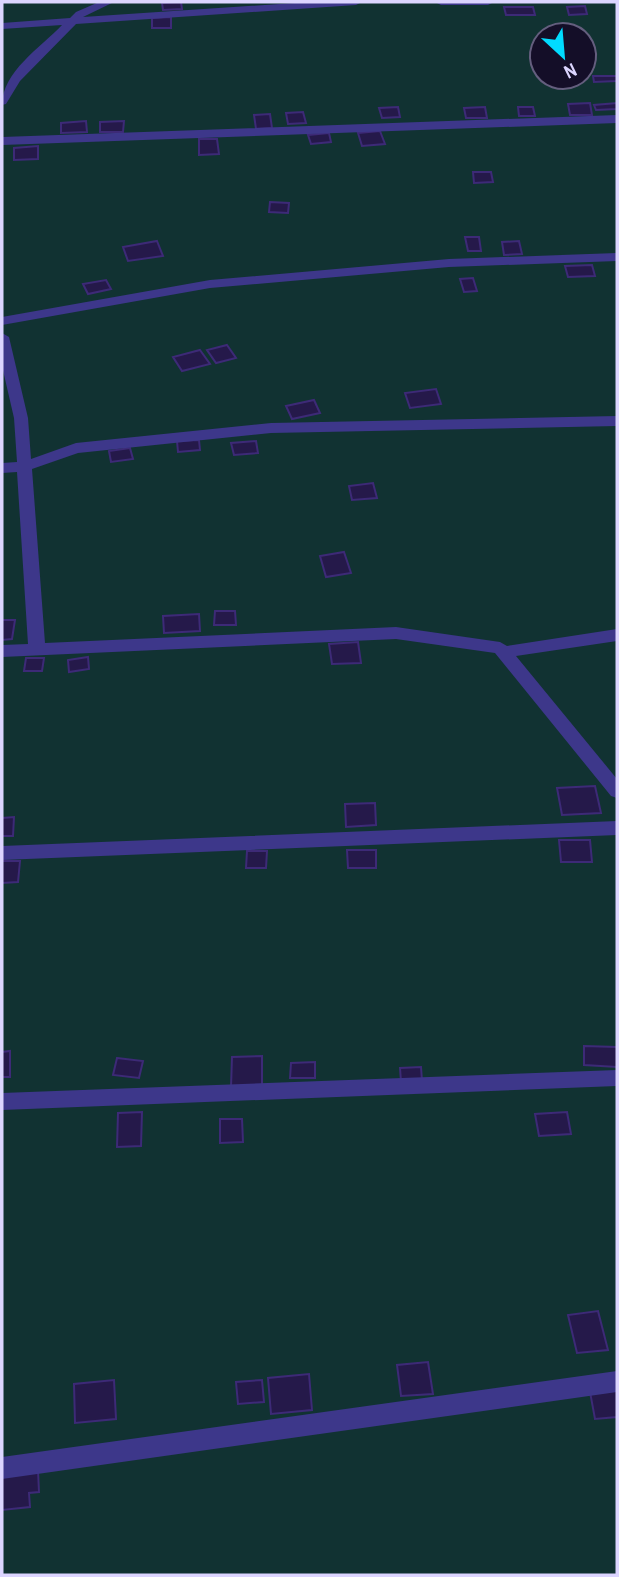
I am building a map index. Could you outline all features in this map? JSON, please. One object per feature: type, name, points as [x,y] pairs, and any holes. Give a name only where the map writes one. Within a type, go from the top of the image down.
[{"type":"lane","points":[[74,2],[74,20]]},
{"type":"lane","points":[[2,101],[15,79],[80,14],[108,2]]},
{"type":"lane","points":[[2,26],[356,2]]},
{"type":"lane","points":[[441,2],[488,2]]},
{"type":"lane","points":[[2,141],[617,119]]},
{"type":"lane","points":[[2,321],[210,284],[449,263],[617,257]]},
{"type":"lane","points":[[2,337],[21,418],[37,649]]},
{"type":"lane","points":[[2,468],[25,466],[76,447],[271,428],[617,421]]},
{"type":"lane","points":[[2,650],[396,633],[500,648],[617,791]]},
{"type":"lane","points":[[503,652],[617,635]]},
{"type":"lane","points":[[2,853],[185,845],[441,839],[617,828]]},
{"type":"lane","points":[[2,1102],[617,1078]]},
{"type":"lane","points":[[2,1468],[617,1381]]},
{"type":"green space","points":[[2,2],[617,2],[617,1575],[2,1575]]},
{"type":"building","points":[[181,2],[182,9],[163,10],[162,3]]},
{"type":"building","points":[[585,6],[587,14],[569,15],[567,7]]},
{"type":"building","points":[[504,7],[533,7],[535,15],[506,15]]},
{"type":"building","points":[[171,17],[171,28],[152,28],[152,18]]},
{"type":"building","points":[[598,76],[617,76],[617,81],[598,82]]},
{"type":"building","points":[[590,103],[592,115],[570,115],[568,104]]},
{"type":"building","points":[[617,103],[617,109],[596,110],[594,105]]},
{"type":"building","points":[[398,107],[400,117],[382,118],[379,108]]},
{"type":"building","points":[[485,107],[487,118],[466,118],[464,108]]},
{"type":"building","points":[[518,107],[533,107],[535,116],[519,116]]},
{"type":"building","points":[[303,112],[306,123],[288,124],[286,113]]},
{"type":"building","points":[[270,114],[272,128],[256,129],[254,115]]},
{"type":"building","points":[[86,121],[87,132],[61,133],[61,123]]},
{"type":"building","points":[[124,121],[123,132],[100,132],[100,122]]},
{"type":"building","points":[[380,131],[385,144],[362,146],[358,133]]},
{"type":"building","points":[[329,133],[331,142],[311,144],[308,135]]},
{"type":"building","points":[[199,139],[217,139],[219,154],[199,155]]},
{"type":"building","points":[[38,146],[38,159],[14,160],[14,148]]},
{"type":"building","points":[[473,172],[491,172],[493,182],[474,183]]},
{"type":"building","points":[[270,202],[289,203],[288,213],[269,212]]},
{"type":"building","points":[[465,237],[479,237],[481,251],[468,251]]},
{"type":"building","points":[[157,241],[163,256],[128,261],[123,247]]},
{"type":"building","points":[[519,241],[522,254],[504,255],[502,242]]},
{"type":"building","points":[[592,265],[595,276],[568,277],[565,266]]},
{"type":"building","points":[[473,278],[477,291],[464,292],[460,279]]},
{"type":"building","points":[[106,280],[111,289],[88,294],[83,284]]},
{"type":"building","points":[[227,345],[236,358],[216,363],[207,350]]},
{"type":"building","points":[[200,350],[210,364],[182,371],[173,357]]},
{"type":"building","points":[[436,389],[441,404],[410,408],[405,393]]},
{"type":"building","points":[[314,400],[320,413],[292,419],[286,406]]},
{"type":"building","points":[[199,440],[200,450],[178,452],[177,441]]},
{"type":"building","points":[[256,441],[258,453],[234,455],[231,443]]},
{"type":"building","points":[[130,448],[133,459],[111,462],[109,451]]},
{"type":"building","points":[[373,483],[377,498],[352,500],[349,486]]},
{"type":"building","points":[[344,552],[351,573],[326,577],[320,556]]},
{"type":"building","points":[[215,611],[235,611],[236,625],[214,625]]},
{"type":"building","points":[[199,614],[200,631],[164,633],[163,616]]},
{"type":"building","points":[[2,620],[15,620],[12,639],[2,640]]},
{"type":"building","points":[[358,642],[361,663],[332,664],[329,644]]},
{"type":"building","points":[[88,657],[89,669],[69,672],[68,660]]},
{"type":"building","points":[[26,658],[44,658],[42,671],[24,671]]},
{"type":"building","points":[[595,786],[601,813],[562,815],[557,788]]},
{"type":"building","points":[[375,803],[376,825],[346,827],[345,804]]},
{"type":"building","points":[[14,817],[13,836],[2,836],[2,818]]},
{"type":"building","points":[[559,840],[590,840],[592,862],[561,862]]},
{"type":"building","points":[[347,850],[376,850],[376,868],[348,868]]},
{"type":"building","points":[[247,851],[267,851],[266,868],[246,868]]},
{"type":"building","points":[[2,861],[20,861],[18,882],[2,883]]},
{"type":"building","points":[[584,1046],[617,1047],[617,1067],[584,1065]]},
{"type":"building","points":[[10,1051],[10,1077],[2,1077],[2,1052]]},
{"type":"building","points":[[262,1056],[262,1087],[231,1087],[232,1057]]},
{"type":"building","points":[[117,1058],[143,1061],[139,1078],[113,1075]]},
{"type":"building","points":[[315,1062],[315,1078],[290,1078],[291,1063]]},
{"type":"building","points":[[421,1067],[422,1081],[401,1082],[400,1068]]},
{"type":"building","points":[[142,1112],[141,1146],[117,1147],[118,1113]]},
{"type":"building","points":[[567,1112],[571,1134],[539,1136],[535,1114]]},
{"type":"building","points":[[220,1119],[242,1119],[243,1142],[220,1143]]},
{"type":"building","points":[[598,1311],[608,1350],[577,1353],[568,1315]]},
{"type":"building","points":[[428,1362],[433,1394],[401,1396],[397,1365]]},
{"type":"building","points":[[309,1374],[312,1410],[271,1414],[268,1378]]},
{"type":"building","points":[[114,1380],[116,1419],[75,1423],[74,1384]]},
{"type":"building","points":[[262,1380],[264,1402],[238,1404],[236,1382]]},
{"type":"building","points":[[617,1390],[617,1417],[595,1419],[590,1392]]},
{"type":"building","points":[[38,1470],[39,1492],[29,1493],[30,1507],[2,1510],[2,1475]]}]
